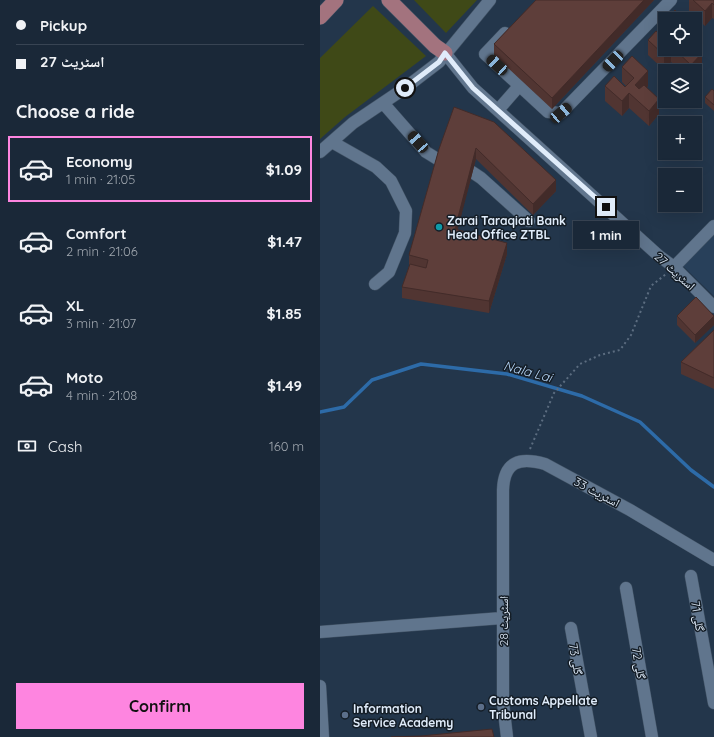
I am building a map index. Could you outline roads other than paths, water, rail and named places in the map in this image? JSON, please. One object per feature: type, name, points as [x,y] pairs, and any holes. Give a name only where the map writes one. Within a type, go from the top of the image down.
[{"type":"main road","points":[[320,17],[336,0]]},
{"type":"main road","points":[[389,0],[435,46],[445,53]]},
{"type":"main road","points":[[399,0],[438,41],[445,53]]},
{"type":"street","points":[[320,152],[353,123],[439,62],[490,0]]},
{"type":"street","points":[[516,22],[485,54],[548,112],[561,113],[671,0]]},
{"type":"street","name":"اسٹریٹ 27","points":[[445,53],[473,88],[659,256],[674,267],[714,307]]},
{"type":"street","points":[[498,110],[519,86]]},
{"type":"street","points":[[383,103],[426,152],[439,160]]},
{"type":"street","points":[[332,142],[376,167],[391,181],[406,211],[405,233],[389,272],[375,284]]},
{"type":"street","points":[[472,172],[481,178],[529,221]]},
{"type":"street","points":[[674,267],[714,226]]},
{"type":"street","name":"اسٹریٹ 28","points":[[507,737],[503,703],[502,618],[504,478],[507,469],[512,464],[523,460]]},
{"type":"street","name":"اسٹریٹ 33","points":[[523,460],[531,460],[545,464],[630,510],[714,560]]},
{"type":"street","name":"گلی 71","points":[[691,576],[714,703]]},
{"type":"street","name":"گلی 72","points":[[626,588],[652,737]]},
{"type":"street","points":[[320,632],[502,618]]},
{"type":"street","name":"گلی 73","points":[[571,628],[591,737]]},
{"type":"street","points":[[320,686],[323,737]]},
{"type":"waterway","name":"Nala Lai","points":[[320,412],[344,407],[372,380],[421,364],[507,374],[582,396],[640,422],[691,470],[714,487]]},
{"type":"place","name":"Zarai Taraqiati Bank Head Office ZTBL","points":[[439,227]]},
{"type":"place","name":"Customs Appellate Tribunal","points":[[481,707]]},
{"type":"place","name":"Information Service Academy","points":[[345,715]]}]
